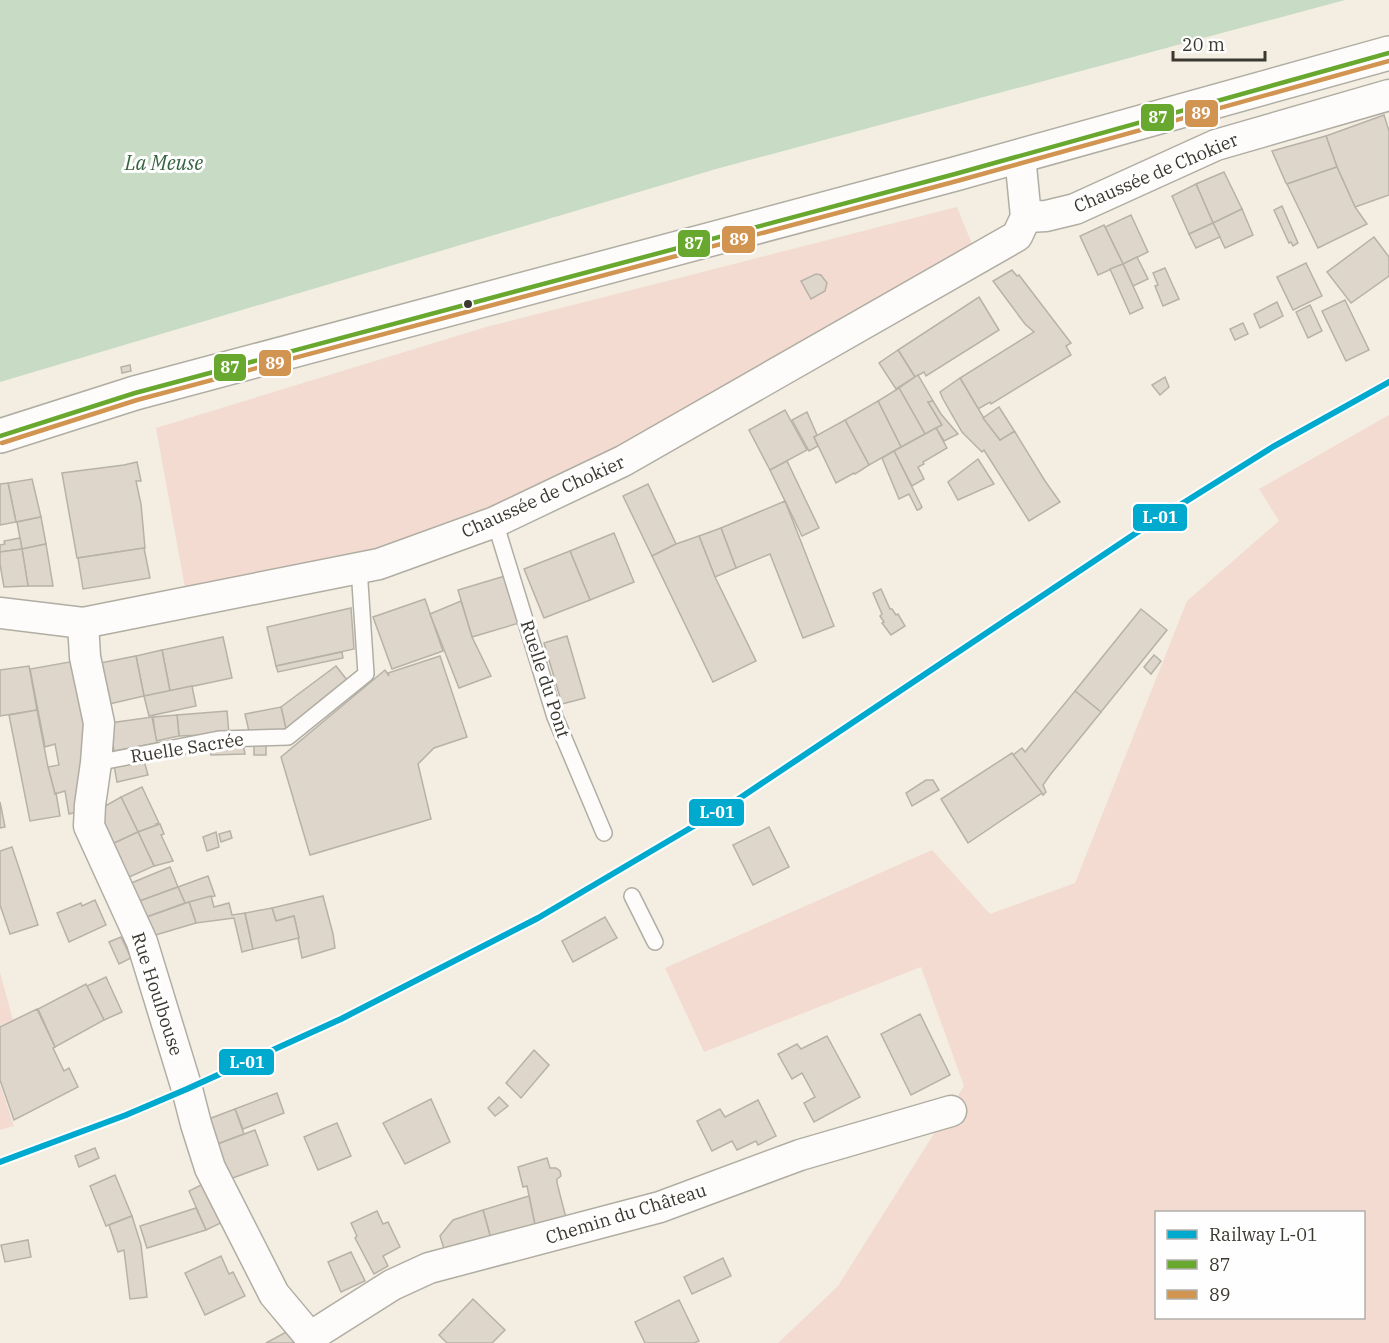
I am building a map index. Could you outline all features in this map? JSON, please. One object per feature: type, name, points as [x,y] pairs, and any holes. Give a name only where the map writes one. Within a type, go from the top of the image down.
[{"type":"main road","points":[[0,436],[146,390],[1020,156],[1389,53]]},
{"type":"street","name":"Chaussée de Chokier","points":[[0,613],[83,623],[379,564],[495,522],[623,461],[1007,242],[1017,236],[1026,217],[1046,216],[1075,208],[1216,145],[1389,95]]},
{"type":"street","points":[[1020,156],[1026,217]]},
{"type":"street","name":"Rue Houlbouse","points":[[83,623],[85,657],[99,723],[89,826],[142,942],[210,1168],[274,1294],[312,1340]]},
{"type":"street","name":"Chemin du Château","points":[[312,1340],[392,1285],[429,1268],[660,1207],[800,1155],[951,1111]]},
{"type":"lane","name":"Ruelle du Pont","points":[[495,522],[555,717],[604,833]]},
{"type":"lane","name":"Ruelle Sacrée","points":[[96,763],[219,739],[288,736],[366,675],[358,568]]},
{"type":"lane","points":[[632,896],[655,942]]},
{"type":"shaded area","points":[[957,207],[972,244],[735,385],[496,511],[429,544],[187,599],[156,428],[486,327]]},
{"type":"shaded area","points":[[1389,415],[1389,1343],[778,1343],[838,1286],[964,1086],[921,967],[704,1052],[665,968],[932,850],[990,914],[1075,883],[1187,601],[1279,521],[1259,489]]},
{"type":"shaded area","points":[[0,972],[13,1020],[0,1026]]},
{"type":"shaded area","points":[[0,1084],[14,1126],[0,1130]]},
{"type":"water","name":"La Meuse","points":[[0,0],[1345,0],[716,169],[0,382]]},
{"type":"building","points":[[1384,115],[1389,131],[1389,195],[1355,207],[1326,136]]},
{"type":"building","points":[[1326,136],[1337,167],[1287,184],[1272,151]]},
{"type":"building","points":[[1337,167],[1355,207],[1367,224],[1318,248],[1287,184]]},
{"type":"building","points":[[1224,172],[1242,209],[1213,223],[1196,184]]},
{"type":"building","points":[[1196,184],[1213,223],[1189,234],[1172,196]]},
{"type":"building","points":[[1282,206],[1298,243],[1293,246],[1291,242],[1289,243],[1274,210]]},
{"type":"building","points":[[1242,209],[1253,235],[1225,248],[1213,223]]},
{"type":"building","points":[[1131,215],[1148,252],[1123,264],[1105,227]]},
{"type":"building","points":[[1213,223],[1220,237],[1196,248],[1189,234]]},
{"type":"building","points":[[1104,225],[1123,264],[1098,275],[1080,236]]},
{"type":"building","points":[[1374,237],[1389,257],[1389,276],[1351,303],[1327,272]]},
{"type":"building","points":[[1137,257],[1148,279],[1133,286],[1123,264]]},
{"type":"building","points":[[1306,263],[1322,296],[1293,310],[1277,277]]},
{"type":"building","points":[[1123,264],[1143,308],[1130,314],[1110,269]]},
{"type":"building","points":[[1165,268],[1179,299],[1163,306],[1155,286],[1158,285],[1153,273]]},
{"type":"building","points":[[1012,270],[1017,276],[1019,275],[1071,343],[1066,346],[1071,355],[991,404],[990,402],[978,409],[960,378],[1034,332],[1025,324],[993,281]]},
{"type":"building","points":[[816,274],[821,275],[827,283],[825,291],[811,299],[801,281]]},
{"type":"building","points":[[979,297],[999,330],[926,376],[924,372],[915,377],[898,350]]},
{"type":"building","points":[[1345,300],[1369,350],[1346,361],[1322,311]]},
{"type":"building","points":[[1277,302],[1283,316],[1260,328],[1254,314]]},
{"type":"building","points":[[1310,305],[1322,331],[1308,338],[1296,312]]},
{"type":"building","points":[[1243,323],[1248,334],[1235,340],[1230,329]]},
{"type":"building","points":[[898,350],[915,377],[896,389],[879,363]]},
{"type":"building","points":[[130,365],[131,371],[122,373],[121,367]]},
{"type":"building","points":[[918,375],[933,401],[928,402],[942,425],[925,434],[899,388]]},
{"type":"building","points":[[1165,377],[1169,387],[1160,395],[1152,385]]},
{"type":"building","points":[[960,378],[1000,440],[1015,432],[1060,502],[1029,521],[984,450],[982,452],[962,432],[943,399],[940,392]]},
{"type":"building","points":[[899,388],[925,434],[901,447],[878,401]]},
{"type":"building","points":[[878,401],[901,447],[869,465],[845,420]]},
{"type":"building","points":[[933,401],[958,434],[944,441],[936,428],[942,425],[928,402]]},
{"type":"building","points":[[999,407],[1015,432],[1000,440],[983,418]]},
{"type":"building","points":[[785,410],[807,450],[770,470],[749,430]]},
{"type":"building","points":[[807,412],[817,435],[814,437],[818,446],[809,451],[792,420]]},
{"type":"building","points":[[845,420],[869,465],[836,483],[814,437]]},
{"type":"building","points":[[936,428],[947,448],[918,467],[924,479],[912,486],[894,451]]},
{"type":"building","points":[[894,451],[922,507],[920,509],[917,510],[909,494],[899,499],[882,458]]},
{"type":"building","points":[[978,459],[994,484],[958,500],[948,482]]},
{"type":"building","points":[[787,461],[819,528],[802,536],[770,470]]},
{"type":"building","points":[[137,462],[141,481],[136,481],[141,504],[145,548],[77,558],[62,473]]},
{"type":"building","points":[[32,479],[41,517],[16,522],[8,483]]},
{"type":"building","points":[[8,483],[16,522],[0,525],[0,484]]},
{"type":"building","points":[[648,484],[676,544],[652,556],[623,496]]},
{"type":"building","points":[[785,501],[834,626],[803,638],[770,554],[736,568],[721,528]]},
{"type":"building","points":[[41,517],[46,544],[22,549],[17,522]]},
{"type":"building","points":[[721,528],[736,568],[715,577],[699,536]]},
{"type":"building","points":[[614,533],[634,582],[590,600],[570,551]]},
{"type":"building","points":[[699,536],[715,577],[756,661],[713,682],[652,556]]},
{"type":"building","points":[[20,538],[22,549],[0,552],[0,545],[5,544],[4,541]]},
{"type":"building","points":[[46,544],[53,586],[28,586],[22,549]]},
{"type":"building","points":[[144,548],[150,578],[83,589],[78,558]]},
{"type":"building","points":[[22,549],[28,586],[4,587],[0,552]]},
{"type":"building","points":[[570,551],[590,600],[544,618],[524,569]]},
{"type":"building","points":[[505,576],[519,623],[472,637],[458,590]]},
{"type":"building","points":[[881,589],[890,609],[896,615],[898,614],[905,626],[891,635],[882,623],[884,622],[880,616],[882,614],[873,593]]},
{"type":"building","points":[[425,599],[443,651],[392,669],[373,617]]},
{"type":"building","points":[[461,601],[472,637],[491,676],[459,688],[430,614]]},
{"type":"building","points":[[351,608],[354,649],[276,666],[267,627]]},
{"type":"building","points":[[1141,609],[1167,630],[1101,712],[1075,691]]},
{"type":"building","points":[[567,636],[585,698],[562,704],[544,643]]},
{"type":"building","points":[[223,637],[232,678],[170,691],[162,650]]},
{"type":"building","points":[[162,650],[170,691],[144,696],[136,656]]},
{"type":"building","points":[[342,652],[343,658],[278,672],[276,666]]},
{"type":"building","points":[[1154,655],[1161,661],[1151,674],[1144,667]]},
{"type":"building","points":[[136,656],[144,696],[109,704],[100,663]]},
{"type":"building","points":[[440,656],[467,737],[434,748],[418,764],[431,819],[310,855],[281,757],[385,670],[389,676],[388,673]]},
{"type":"building","points":[[75,661],[90,753],[81,811],[69,814],[65,791],[55,794],[48,767],[59,765],[55,744],[45,747],[30,669]]},
{"type":"building","points":[[29,666],[37,710],[0,716],[0,670]]},
{"type":"building","points":[[336,666],[347,680],[286,729],[281,707]]},
{"type":"building","points":[[192,686],[196,706],[149,716],[144,696]]},
{"type":"building","points":[[1075,691],[1101,712],[1043,785],[1046,792],[1043,795],[1013,755],[1022,748],[1025,752]]},
{"type":"building","points":[[281,707],[286,729],[250,736],[245,714]]},
{"type":"building","points":[[37,710],[60,816],[30,821],[9,715]]},
{"type":"building","points":[[227,711],[229,734],[179,736],[177,715]]},
{"type":"building","points":[[177,715],[179,736],[156,741],[153,717]]},
{"type":"building","points":[[152,717],[157,743],[114,751],[110,723]]},
{"type":"building","points":[[243,744],[245,754],[211,755],[210,746]]},
{"type":"building","points":[[266,744],[266,755],[254,755],[254,745]]},
{"type":"building","points":[[1012,753],[1042,793],[968,843],[941,799]]},
{"type":"building","points":[[143,757],[148,775],[117,782],[114,765]]},
{"type":"building","points":[[926,780],[933,780],[939,790],[912,806],[906,793]]},
{"type":"building","points":[[142,787],[159,823],[138,832],[121,797]]},
{"type":"building","points":[[121,797],[138,832],[112,844],[98,810]]},
{"type":"building","points":[[0,802],[5,827],[0,828]]},
{"type":"building","points":[[160,824],[164,834],[161,835],[173,861],[154,866],[138,832]]},
{"type":"building","points":[[769,827],[789,867],[753,885],[733,845]]},
{"type":"building","points":[[230,831],[232,838],[221,842],[219,834]]},
{"type":"building","points":[[138,832],[154,866],[127,878],[112,844]]},
{"type":"building","points":[[216,832],[219,847],[207,851],[203,837]]},
{"type":"building","points":[[12,847],[38,925],[10,934],[0,905],[0,851]]},
{"type":"building","points":[[170,867],[178,887],[137,902],[129,884]]},
{"type":"building","points":[[208,876],[215,896],[185,903],[178,887]]},
{"type":"building","points":[[178,887],[185,903],[144,918],[137,902]]},
{"type":"building","points":[[211,896],[214,907],[229,903],[232,915],[245,913],[253,949],[242,952],[234,918],[196,923],[189,902]]},
{"type":"building","points":[[323,896],[335,948],[302,958],[294,916],[276,921],[272,908]]},
{"type":"building","points":[[95,900],[106,925],[69,942],[57,913]]},
{"type":"building","points":[[189,902],[196,923],[152,936],[144,918]]},
{"type":"building","points":[[272,908],[276,921],[294,916],[299,938],[253,949],[245,913]]},
{"type":"building","points":[[605,917],[617,938],[573,962],[562,941]]},
{"type":"building","points":[[121,937],[131,958],[119,964],[109,942]]},
{"type":"building","points":[[106,977],[122,1012],[104,1020],[87,986]]},
{"type":"building","points":[[86,984],[104,1020],[55,1047],[38,1009]]},
{"type":"building","points":[[37,1009],[64,1071],[69,1068],[78,1087],[14,1120],[0,1080],[0,1027]]},
{"type":"building","points":[[920,1014],[950,1075],[911,1095],[881,1034]]},
{"type":"building","points":[[827,1036],[860,1097],[814,1122],[804,1103],[815,1097],[802,1073],[792,1079],[778,1054],[797,1044],[801,1049]]},
{"type":"building","points":[[534,1050],[549,1065],[521,1098],[506,1083]]},
{"type":"building","points":[[277,1093],[284,1113],[243,1129],[235,1109]]},
{"type":"building","points":[[499,1097],[508,1106],[495,1116],[488,1108]]},
{"type":"building","points":[[431,1099],[450,1142],[405,1164],[383,1123]]},
{"type":"building","points":[[758,1100],[776,1136],[758,1145],[756,1141],[737,1150],[732,1141],[712,1151],[697,1121],[720,1109],[725,1117]]},
{"type":"building","points":[[235,1109],[244,1134],[215,1145],[206,1120]]},
{"type":"building","points":[[337,1123],[351,1156],[318,1170],[304,1137]]},
{"type":"building","points":[[255,1130],[268,1165],[230,1179],[215,1145]]},
{"type":"building","points":[[95,1148],[99,1158],[79,1167],[75,1156]]},
{"type":"building","points":[[547,1158],[550,1168],[560,1171],[561,1176],[557,1179],[557,1183],[566,1218],[535,1225],[527,1186],[523,1187],[518,1167]]},
{"type":"building","points":[[115,1175],[132,1216],[106,1226],[90,1186]]},
{"type":"building","points":[[209,1181],[227,1220],[206,1230],[189,1191]]},
{"type":"building","points":[[529,1196],[535,1225],[491,1239],[483,1210]]},
{"type":"building","points":[[196,1208],[206,1230],[147,1248],[140,1226]]},
{"type":"building","points":[[483,1210],[491,1239],[445,1252],[440,1236],[453,1220]]},
{"type":"building","points":[[377,1211],[383,1224],[388,1222],[400,1247],[383,1256],[388,1266],[374,1274],[355,1238],[357,1236],[351,1223]]},
{"type":"building","points":[[132,1216],[141,1245],[147,1297],[130,1299],[124,1250],[118,1252],[109,1225]]},
{"type":"building","points":[[28,1240],[31,1257],[5,1262],[1,1245]]},
{"type":"building","points":[[351,1252],[365,1281],[341,1292],[328,1262]]},
{"type":"building","points":[[221,1256],[229,1274],[233,1272],[245,1296],[205,1315],[185,1273]]},
{"type":"building","points":[[723,1258],[731,1276],[692,1294],[684,1277]]},
{"type":"building","points":[[473,1299],[505,1330],[492,1343],[447,1343],[439,1335]]},
{"type":"building","points":[[679,1300],[699,1341],[694,1343],[645,1343],[635,1322]]},
{"type":"building","points":[[290,1330],[299,1343],[266,1343]]},
{"type":"rail line","name":"L-01","points":[[0,1162],[126,1115],[187,1089],[341,1019],[538,918],[731,804],[1145,527],[1271,448],[1389,382]]},
{"type":"transit line","name":"87","points":[[0,436],[135,393],[955,174],[1389,53]]},
{"type":"transit line","name":"89","points":[[2,443],[137,400],[957,181],[1389,61]]}]
